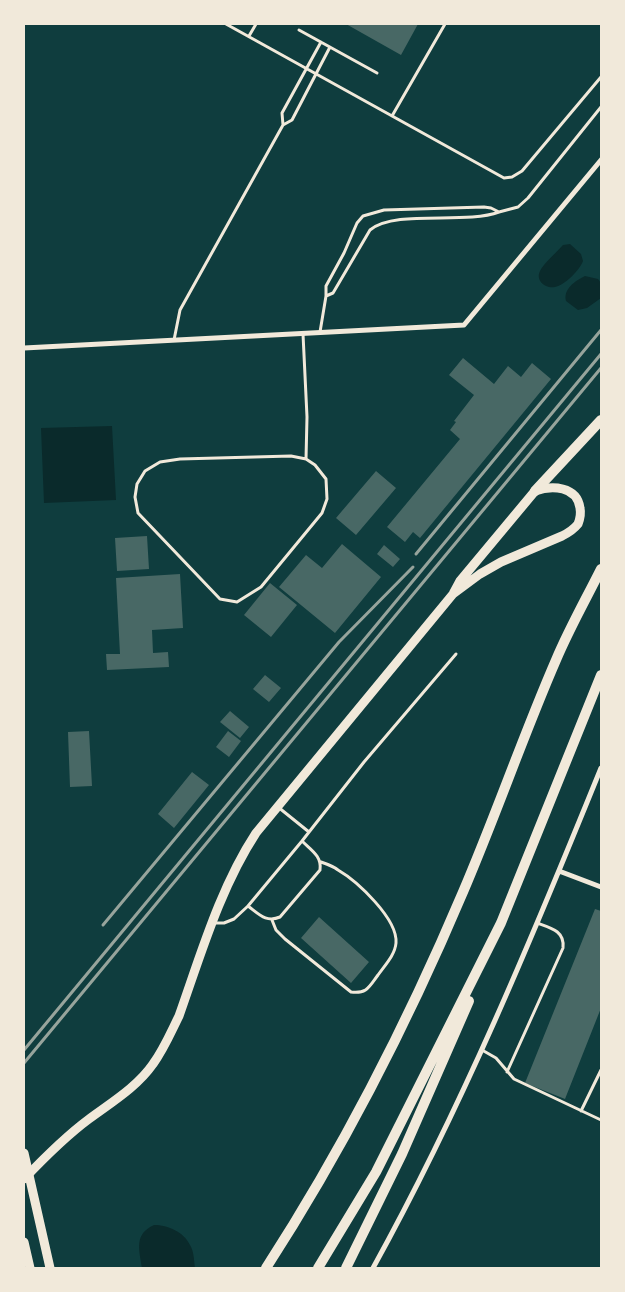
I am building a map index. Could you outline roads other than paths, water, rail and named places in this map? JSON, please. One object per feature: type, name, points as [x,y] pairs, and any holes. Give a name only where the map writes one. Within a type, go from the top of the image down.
[{"type":"highway","points":[[535,491],[601,420]]},
{"type":"highway","points":[[266,1268],[292,1228],[349,1130],[409,1014],[463,892],[557,658],[601,569]]},
{"type":"highway","points":[[346,1268],[402,1154],[481,974],[601,675]]},
{"type":"highway","points":[[318,1268],[376,1172],[501,923]]},
{"type":"main road","points":[[26,1176],[88,1120],[115,1102],[153,1064],[170,1036],[179,1016],[226,888],[243,853],[256,833],[453,594],[460,581],[535,491],[550,487],[564,489],[576,498],[580,506],[578,523],[572,530],[491,567],[453,594]]},
{"type":"main road","points":[[24,1153],[26,1176],[50,1268]]},
{"type":"main road","points":[[24,1242],[30,1268]]},
{"type":"street","points":[[24,348],[464,325],[601,160]]},
{"type":"street","points":[[373,1268],[439,1142],[482,1050],[559,872],[601,768]]},
{"type":"street","points":[[559,872],[601,888]]},
{"type":"lane","points":[[226,24],[504,178],[512,178],[522,171],[601,77]]},
{"type":"lane","points":[[249,36],[256,24]]},
{"type":"lane","points":[[392,116],[445,24]]},
{"type":"lane","points":[[299,30],[377,74]]},
{"type":"lane","points":[[283,125],[282,113],[321,42]]},
{"type":"lane","points":[[174,340],[180,310],[283,125],[292,120],[330,47]]},
{"type":"lane","points":[[326,296],[333,293],[366,236],[377,224],[394,221],[484,216],[518,207],[528,198],[601,107]]},
{"type":"lane","points":[[320,333],[326,286],[344,253],[357,223],[363,216],[371,212],[384,210],[484,207],[499,212]]},
{"type":"lane","points":[[303,334],[308,417],[306,459]]},
{"type":"lane","points":[[290,456],[306,459],[315,465],[326,480],[327,500],[322,513],[260,587],[237,602],[220,599],[138,514],[135,497],[137,484],[145,470],[160,462],[180,459],[290,456]]},
{"type":"lane","points":[[214,922],[224,923],[234,920],[248,906],[364,762],[456,654]]},
{"type":"lane","points":[[278,807],[309,832]]},
{"type":"lane","points":[[248,906],[264,918],[272,920],[280,917],[320,870],[321,862],[318,856],[302,841]]},
{"type":"lane","points":[[272,920],[276,930],[285,939],[351,992],[360,993],[368,989],[394,952],[397,941],[393,928],[384,911],[356,883],[338,869],[321,862]]},
{"type":"lane","points":[[507,1072],[563,948],[562,936],[558,932],[537,923]]},
{"type":"lane","points":[[482,1050],[496,1058],[514,1079],[601,1120]]},
{"type":"lane","points":[[581,1111],[601,1070]]},
{"type":"water","points":[[570,244],[581,254],[583,261],[581,265],[571,277],[559,286],[548,287],[542,284],[539,275],[542,268],[563,245]]},
{"type":"water","points":[[585,276],[598,279],[601,283],[601,298],[587,308],[578,310],[566,301],[566,293],[574,283]]},
{"type":"water","points":[[112,426],[116,500],[44,503],[41,428]]},
{"type":"water","points":[[154,1225],[165,1226],[184,1236],[192,1250],[195,1268],[142,1268],[139,1243],[143,1233]]},
{"type":"railway","points":[[416,554],[601,330]]},
{"type":"railway","points":[[24,1050],[601,354]]},
{"type":"railway","points":[[24,1063],[601,368]]},
{"type":"railway","points":[[103,925],[339,642],[413,567]]}]
